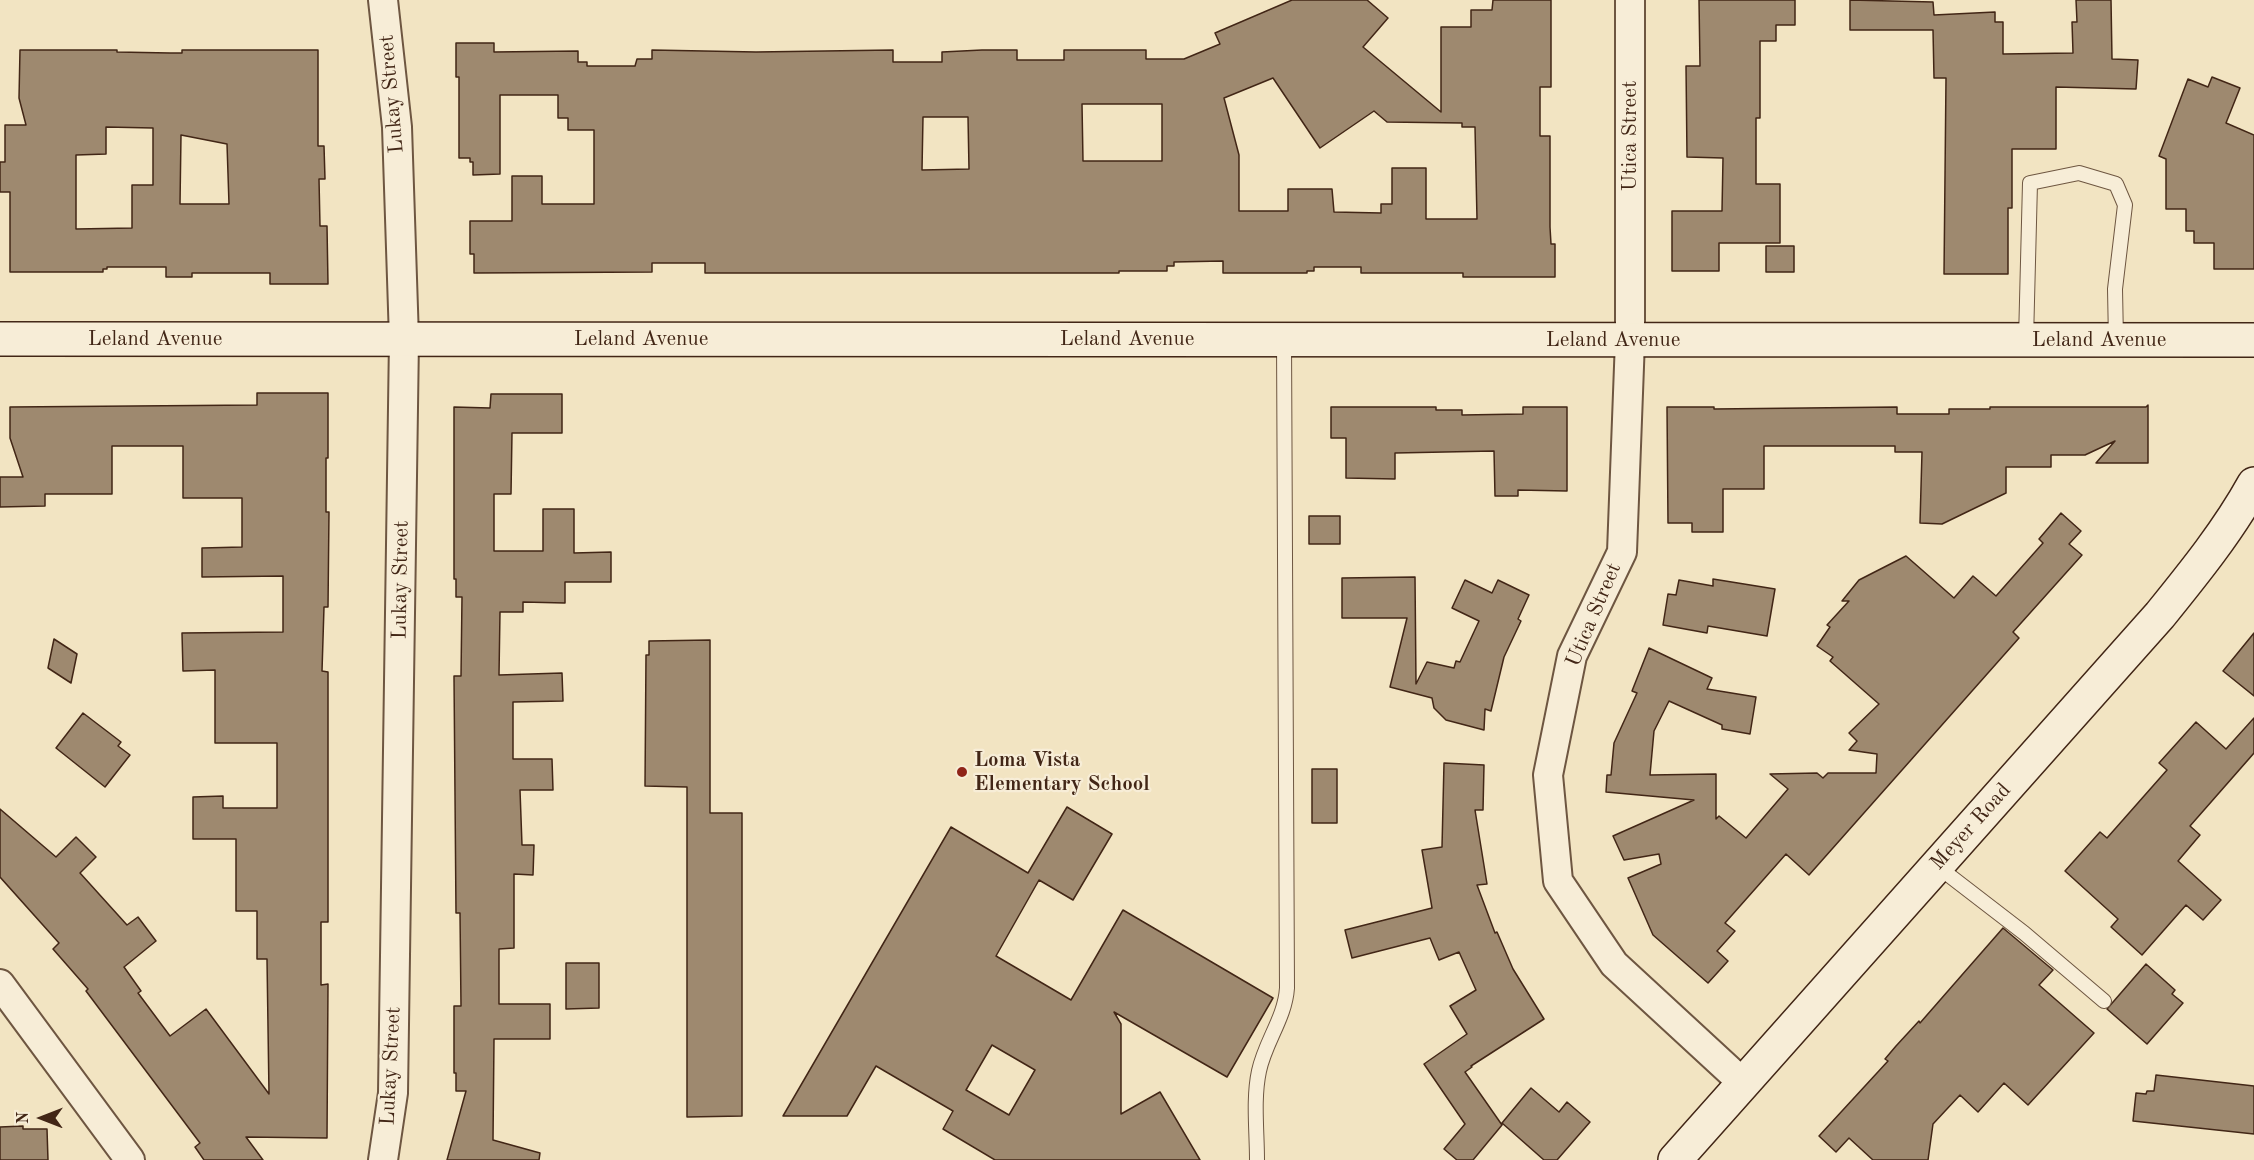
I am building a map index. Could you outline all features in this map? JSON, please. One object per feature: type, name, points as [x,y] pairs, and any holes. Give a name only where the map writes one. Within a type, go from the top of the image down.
[{"type":"street","name":"Lukay Street","points":[[383,0],[397,127],[404,339],[393,1093],[384,1160]]},
{"type":"street","name":"Utica Street","points":[[1630,0],[1630,340],[1622,552],[1572,656],[1548,775],[1558,881],[1614,964],[1743,1083]]},
{"type":"street","name":"Leland Avenue","points":[[0,339],[2254,340]]},
{"type":"street","name":"Meyer Road","points":[[1675,1160],[2160,615],[2202,564],[2254,484]]},
{"type":"street","points":[[0,984],[130,1160]]},
{"type":"lane","points":[[2026,340],[2030,183],[2079,173],[2116,184],[2125,205],[2115,289],[2116,340]]},
{"type":"lane","points":[[1257,1160],[1259,1069],[1286,1004],[1287,988],[1284,339]]},
{"type":"lane","points":[[1937,866],[2024,933],[2104,1001]]},
{"type":"building","points":[[1292,0],[1367,0],[1388,18],[1363,47],[1441,112],[1441,27],[1471,27],[1471,10],[1492,10],[1493,0],[1551,0],[1551,87],[1540,87],[1540,136],[1550,136],[1550,227],[1551,244],[1555,244],[1555,277],[1463,277],[1463,273],[1361,273],[1361,267],[1314,267],[1314,271],[1307,271],[1307,273],[1223,273],[1223,261],[1174,262],[1174,266],[1167,266],[1167,271],[1119,271],[1119,273],[705,273],[705,263],[652,263],[652,272],[474,273],[474,254],[470,254],[470,221],[512,221],[512,176],[542,176],[542,204],[594,204],[594,130],[568,130],[568,118],[558,118],[558,95],[500,95],[500,174],[473,175],[473,162],[470,162],[470,158],[459,158],[459,77],[456,77],[456,43],[494,43],[494,52],[578,51],[578,62],[587,62],[587,66],[635,66],[637,59],[652,59],[652,50],[756,52],[893,50],[893,62],[942,62],[942,52],[1017,50],[1017,60],[1064,60],[1064,50],[1146,50],[1146,59],[1184,59],[1220,44],[1215,33]],"holes":[[[1273,78],[1320,148],[1374,111],[1387,122],[1462,123],[1462,127],[1475,127],[1477,219],[1426,219],[1426,168],[1392,168],[1392,204],[1381,204],[1381,213],[1334,212],[1332,189],[1288,189],[1288,211],[1239,211],[1239,155],[1224,98]],[[1082,104],[1162,104],[1162,161],[1083,161]],[[923,117],[968,117],[969,169],[922,170]]]},
{"type":"building","points":[[1699,0],[1795,0],[1795,25],[1776,25],[1776,41],[1760,41],[1760,118],[1756,118],[1756,184],[1780,184],[1780,243],[1719,243],[1719,271],[1672,271],[1672,211],[1722,211],[1723,158],[1687,157],[1686,66],[1700,66]]},
{"type":"building","points":[[1850,0],[1933,2],[1934,15],[1995,12],[1995,22],[2003,22],[2003,54],[2073,53],[2072,22],[2077,22],[2076,0],[2111,0],[2112,59],[2138,60],[2136,89],[2056,87],[2056,149],[2012,149],[2012,208],[2008,208],[2008,274],[1944,274],[1946,78],[1934,78],[1933,30],[1850,30]]},
{"type":"building","points":[[20,50],[182,53],[182,50],[318,50],[318,146],[324,146],[325,179],[319,179],[320,226],[327,226],[328,284],[270,284],[270,273],[192,273],[192,277],[166,277],[166,267],[107,267],[103,269],[103,272],[10,272],[10,192],[0,192],[0,162],[5,162],[5,125],[26,125],[19,98]],"holes":[[[106,127],[153,128],[153,185],[132,185],[132,228],[76,229],[76,155],[106,154]],[[181,135],[227,144],[229,204],[180,204]]]},
{"type":"building","points":[[2212,77],[2240,88],[2226,123],[2254,135],[2254,269],[2214,269],[2214,243],[2194,243],[2194,231],[2186,231],[2186,209],[2166,209],[2166,159],[2159,156],[2188,79],[2208,87]]},
{"type":"building","points":[[1766,246],[1794,246],[1794,272],[1766,272]]},
{"type":"building","points":[[257,393],[328,393],[326,512],[329,512],[328,607],[324,607],[322,671],[328,672],[328,922],[321,922],[321,985],[328,984],[327,1138],[246,1137],[263,1160],[204,1160],[195,1147],[200,1143],[86,991],[88,989],[53,949],[59,943],[0,877],[0,809],[56,857],[76,837],[96,857],[80,873],[127,925],[138,917],[156,941],[124,967],[141,991],[138,993],[170,1036],[206,1009],[269,1094],[267,959],[257,959],[257,911],[236,911],[236,839],[193,839],[193,797],[223,796],[223,808],[277,808],[277,743],[215,743],[215,670],[183,671],[182,633],[283,632],[283,576],[202,577],[202,548],[242,547],[242,498],[183,498],[183,446],[112,446],[112,494],[45,494],[45,506],[0,507],[0,477],[23,477],[10,438],[10,407],[257,405]]},
{"type":"building","points":[[491,394],[562,394],[562,433],[512,433],[511,494],[494,494],[494,551],[543,551],[543,509],[574,509],[574,553],[611,552],[611,582],[565,582],[565,603],[523,602],[523,612],[500,612],[499,675],[562,673],[563,701],[513,702],[513,759],[552,759],[553,790],[520,790],[522,845],[534,845],[533,875],[514,874],[514,948],[499,949],[499,1004],[550,1004],[550,1039],[494,1039],[493,1140],[540,1153],[539,1160],[447,1160],[466,1091],[456,1091],[456,1073],[454,1073],[454,1006],[461,1006],[460,913],[456,913],[454,676],[461,676],[462,597],[456,597],[456,579],[454,579],[454,407],[490,408]]},
{"type":"building","points":[[2148,405],[2148,463],[2096,463],[2115,441],[2085,455],[2051,455],[2051,467],[2006,467],[2006,493],[1942,524],[1920,523],[1922,452],[1895,452],[1895,446],[1764,446],[1764,489],[1723,489],[1723,532],[1692,532],[1692,523],[1668,523],[1667,407],[1714,407],[1714,409],[1897,407],[1897,414],[1949,414],[1949,409],[1990,409],[1990,407],[2146,407]]},
{"type":"building","points":[[1331,407],[1436,407],[1436,410],[1462,410],[1462,415],[1523,414],[1523,407],[1567,407],[1567,491],[1518,490],[1518,496],[1495,496],[1494,451],[1395,453],[1395,479],[1346,478],[1346,438],[1331,438]]},
{"type":"building","points":[[2061,513],[2081,531],[2069,544],[2082,555],[2013,632],[2019,638],[1809,875],[1786,854],[1725,923],[1735,931],[1717,951],[1728,961],[1708,983],[1653,935],[1628,878],[1661,864],[1659,854],[1624,860],[1613,836],[1694,800],[1606,792],[1607,775],[1611,775],[1614,743],[1637,693],[1632,691],[1649,648],[1712,678],[1707,689],[1756,697],[1750,734],[1722,729],[1722,725],[1669,701],[1654,731],[1650,775],[1716,774],[1716,819],[1719,816],[1746,838],[1788,789],[1770,774],[1817,773],[1823,778],[1828,773],[1876,773],[1877,754],[1849,750],[1857,741],[1849,733],[1879,704],[1830,661],[1833,657],[1817,646],[1830,627],[1827,625],[1849,601],[1842,601],[1859,580],[1906,556],[1954,598],[1973,576],[1996,596],[2043,543],[2039,539]]},
{"type":"building","points":[[1309,516],[1340,516],[1340,544],[1309,544]]},
{"type":"building","points":[[1415,577],[1416,684],[1427,662],[1454,668],[1456,661],[1460,662],[1479,621],[1452,608],[1465,580],[1492,593],[1498,580],[1529,595],[1518,619],[1521,621],[1504,657],[1491,711],[1485,709],[1484,730],[1446,720],[1434,708],[1432,698],[1390,687],[1407,618],[1342,618],[1342,578]]},
{"type":"building","points":[[1713,579],[1775,589],[1767,636],[1708,626],[1707,633],[1663,625],[1668,594],[1676,595],[1679,580],[1713,586]]},
{"type":"building","points":[[2254,633],[2254,696],[2223,671]]},
{"type":"building","points":[[54,639],[77,654],[71,683],[48,668]]},
{"type":"building","points":[[710,640],[710,813],[742,813],[742,1116],[687,1117],[687,787],[645,786],[646,655],[649,655],[649,641]]},
{"type":"building","points":[[83,713],[121,742],[118,746],[130,755],[105,787],[56,748]]},
{"type":"building","points":[[2254,718],[2254,753],[2190,826],[2200,835],[2178,861],[2221,900],[2203,920],[2186,905],[2142,955],[2111,927],[2118,919],[2065,871],[2100,832],[2107,838],[2167,770],[2159,763],[2196,722],[2226,749]]},
{"type":"building","points":[[1444,763],[1484,765],[1483,810],[1475,810],[1487,884],[1477,885],[1495,933],[1497,932],[1513,969],[1544,1019],[1465,1072],[1502,1125],[1473,1160],[1457,1160],[1444,1149],[1465,1124],[1424,1064],[1467,1034],[1450,1006],[1476,990],[1459,952],[1439,960],[1430,938],[1352,958],[1345,930],[1432,908],[1422,850],[1442,847]]},
{"type":"building","points":[[1312,769],[1337,769],[1337,823],[1312,823]]},
{"type":"building","points":[[1067,807],[1112,834],[1073,900],[1039,880],[996,956],[1071,1000],[1123,910],[1273,998],[1227,1077],[1114,1012],[1121,1024],[1121,1114],[1160,1092],[1200,1160],[995,1160],[943,1129],[953,1111],[876,1066],[847,1116],[783,1116],[951,827],[1028,873]],"holes":[[[992,1045],[1035,1070],[1009,1115],[966,1090]]]},
{"type":"building","points":[[2003,928],[2053,970],[2039,985],[2094,1033],[2028,1105],[2004,1083],[1978,1112],[1960,1095],[1933,1124],[1928,1160],[1873,1160],[1849,1138],[1836,1152],[1819,1136],[1888,1061],[1885,1059],[1896,1046],[1919,1021],[1920,1023]]},
{"type":"building","points":[[566,963],[599,963],[599,1008],[566,1009]]},
{"type":"building","points":[[2146,964],[2175,990],[2172,994],[2183,1003],[2147,1044],[2107,1009]]},
{"type":"building","points":[[2156,1075],[2254,1086],[2254,1134],[2133,1121],[2136,1093],[2146,1094],[2147,1091],[2154,1091]]},
{"type":"building","points":[[1531,1088],[1559,1112],[1567,1102],[1590,1122],[1557,1160],[1544,1160],[1502,1123]]},
{"type":"building","points":[[23,1126],[23,1129],[47,1129],[48,1160],[0,1160],[0,1127]]},
{"type":"place","name":"Loma Vista Elementary School","points":[[962,772]]}]
